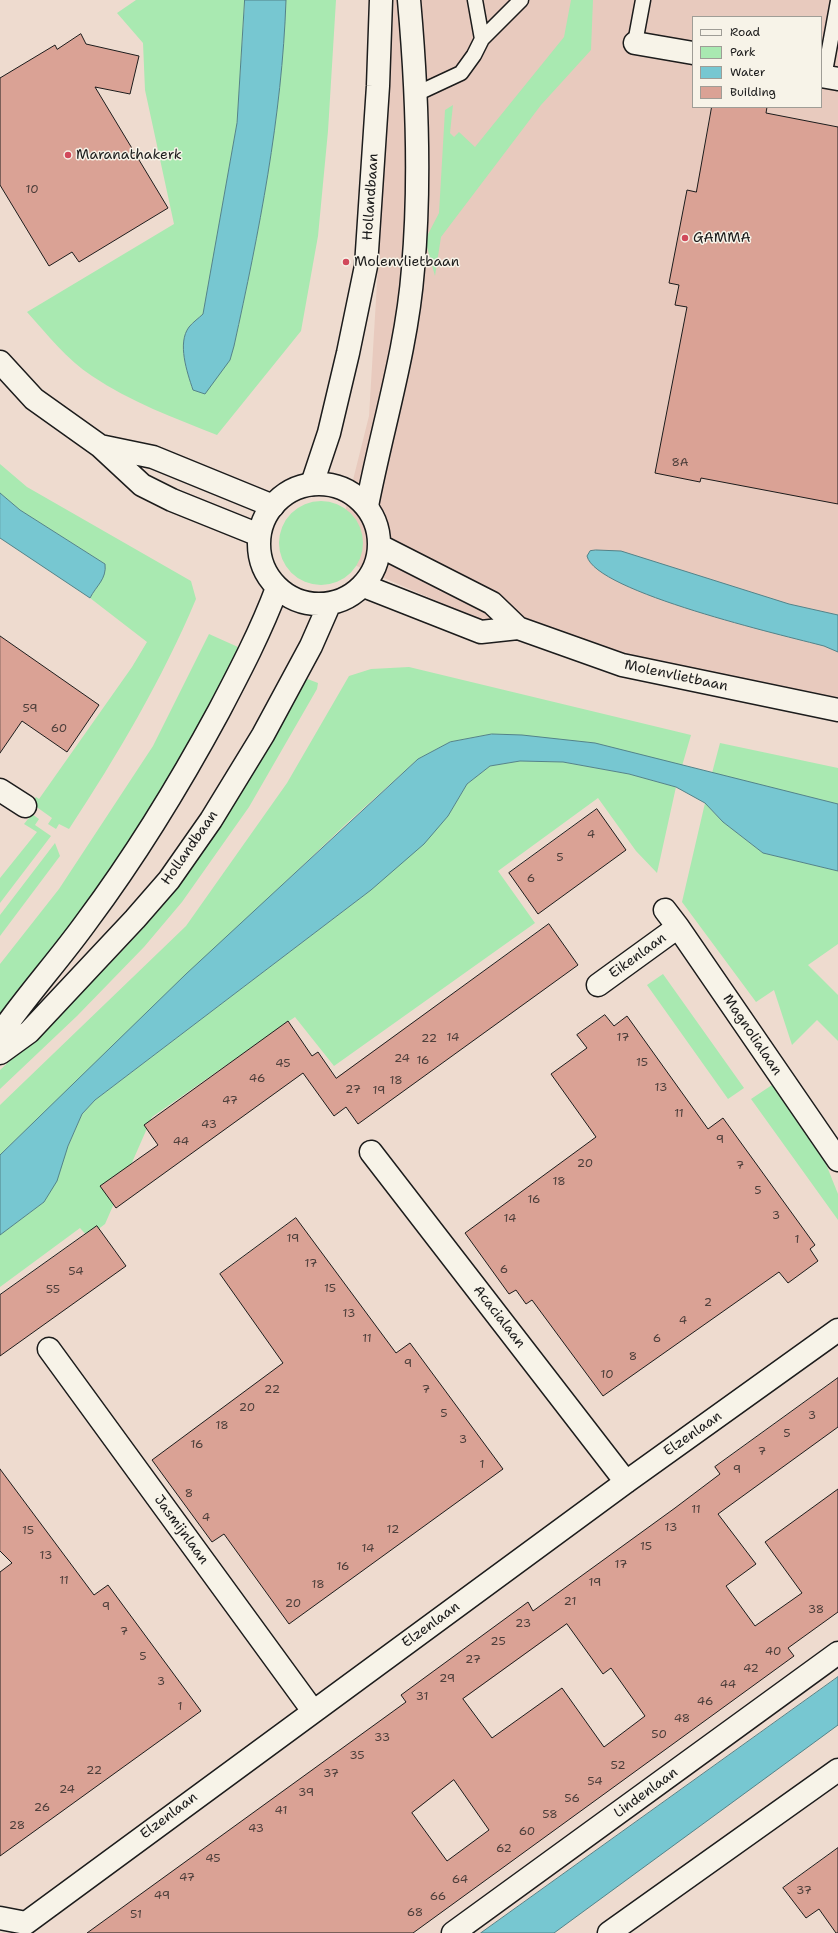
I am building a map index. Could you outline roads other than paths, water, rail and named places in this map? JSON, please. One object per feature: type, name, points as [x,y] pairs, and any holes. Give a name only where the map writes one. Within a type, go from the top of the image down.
[{"type":"street","name":"Hollandbaan","points":[[312,484],[329,433],[348,353],[366,266],[378,86],[381,0]]},
{"type":"street","points":[[367,506],[397,368],[414,269],[418,173],[416,94],[409,0]]},
{"type":"street","points":[[635,43],[692,53]]},
{"type":"street","points":[[0,362],[34,399],[100,446],[142,485],[172,500],[259,535]]},
{"type":"street","points":[[100,446],[153,457],[273,506]]},
{"type":"street","points":[[312,484],[332,485],[352,493],[367,506],[377,525],[380,546],[376,568],[364,586],[348,598],[330,605],[302,603],[277,588],[266,573],[260,554],[259,535],[264,519],[273,506],[290,491],[312,484]]},
{"type":"street","name":"Molenvlietbaan","points":[[380,546],[492,603],[518,628],[622,664],[838,710]]},
{"type":"street","name":"Molenvlietbaan","points":[[364,586],[481,632],[518,628]]},
{"type":"street","points":[[0,1034],[14,1013],[86,922],[136,851],[185,774],[259,633],[277,588]]},
{"type":"street","name":"Hollandbaan","points":[[0,1054],[29,1032],[134,920],[169,880],[211,820],[263,735],[311,646],[330,605]]},
{"type":"street","points":[[0,790],[25,806]]},
{"type":"street","name":"Magnolialaan","points":[[665,910],[838,1160]]},
{"type":"street","name":"Eikenlaan","points":[[598,985],[678,927]]},
{"type":"street","name":"Acacialaan","points":[[371,1152],[626,1482]]},
{"type":"street","name":"Elzenlaan","points":[[27,1928],[313,1711],[626,1482],[838,1330]]},
{"type":"street","name":"Jasmijnlaan","points":[[49,1349],[313,1711]]},
{"type":"street","name":"Lindenlaan","points":[[453,1933],[838,1653]]},
{"type":"street","points":[[621,1929],[838,1770]]},
{"type":"street","points":[[0,1918],[27,1928]]},
{"type":"lane","points":[[476,0],[482,40]]},
{"type":"lane","points":[[416,94],[461,73],[474,55],[482,40],[521,0]]},
{"type":"lane","points":[[635,43],[643,0]]},
{"type":"lane","points":[[828,77],[838,1]]},
{"type":"water","points":[[245,0],[286,0],[280,87],[268,174],[234,346],[230,360],[205,394],[193,390],[188,375],[183,349],[185,334],[189,327],[203,314],[237,123]]},
{"type":"water","points":[[0,493],[20,510],[105,564],[103,578],[90,598],[0,538]]},
{"type":"water","points":[[590,551],[621,551],[789,604],[838,615],[838,652],[824,646],[734,623],[655,598],[622,584],[598,570],[587,556]]},
{"type":"water","points":[[492,734],[522,735],[595,743],[838,804],[838,871],[763,853],[723,822],[705,803],[676,787],[629,774],[563,762],[520,761],[490,766],[467,784],[448,816],[424,844],[371,890],[95,1100],[82,1114],[68,1146],[57,1181],[44,1202],[0,1235],[0,1155],[186,974],[418,759],[450,742]]},
{"type":"water","points":[[838,1677],[838,1725],[554,1933],[481,1933]]},
{"type":"place","name":"Maranathakerk","points":[[68,155]]},
{"type":"place","name":"GAMMA","points":[[685,238]]},
{"type":"place","name":"Molenvlietbaan","points":[[346,262]]}]
